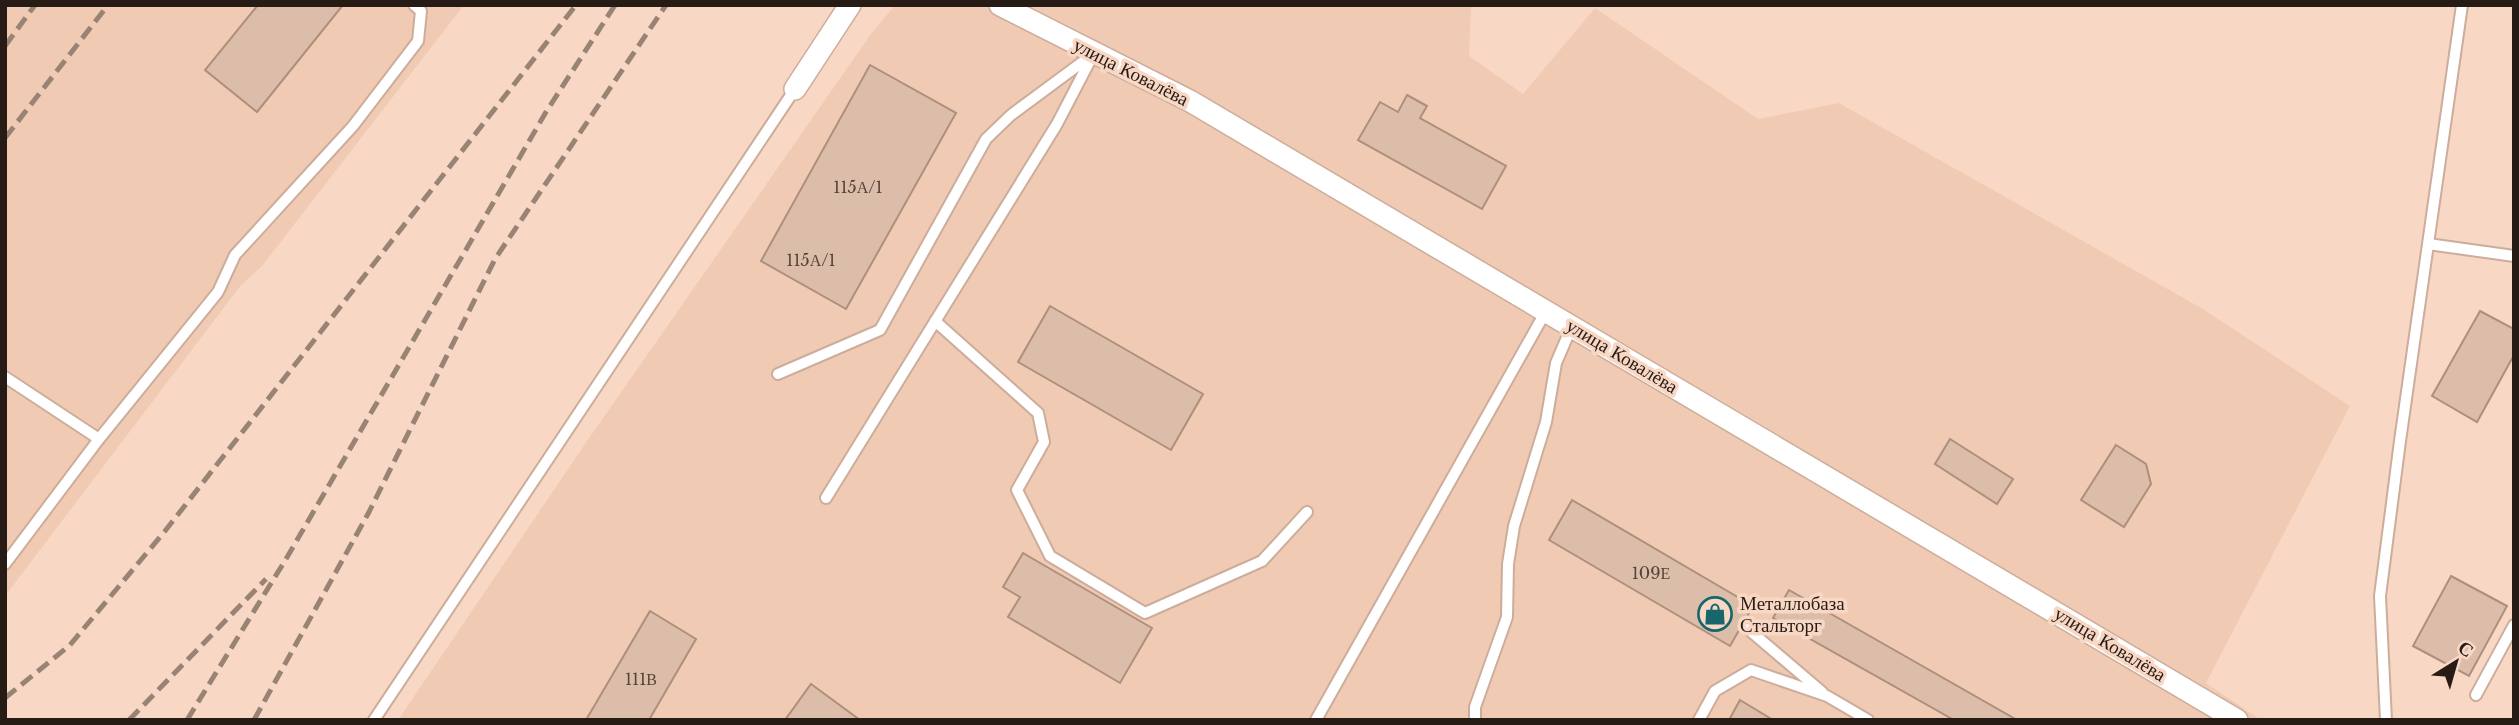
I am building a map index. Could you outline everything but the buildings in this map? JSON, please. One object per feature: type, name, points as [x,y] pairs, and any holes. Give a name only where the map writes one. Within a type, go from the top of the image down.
[{"type":"street","points":[[795,89],[850,5]]},
{"type":"street","name":"улица Ковалёва","points":[[1000,5],[1190,101],[2237,720]]},
{"type":"lane","points":[[5,564],[99,439],[218,292],[235,255],[354,126],[418,41],[421,11],[414,5]]},
{"type":"lane","points":[[2386,720],[2380,596],[2462,5]]},
{"type":"lane","points":[[826,498],[1057,124],[1094,53]]},
{"type":"lane","points":[[778,374],[880,330],[986,139],[1011,115],[1094,53]]},
{"type":"lane","points":[[374,720],[795,89]]},
{"type":"lane","points":[[2428,244],[2514,256]]},
{"type":"lane","points":[[1316,720],[1546,311]]},
{"type":"lane","points":[[935,321],[1038,413],[1044,442],[1017,490],[1050,556],[1145,613],[1262,561],[1307,512]]},
{"type":"lane","points":[[1475,720],[1475,707],[1507,617],[1507,565],[1514,526],[1546,422],[1556,363],[1572,326]]},
{"type":"lane","points":[[5,377],[99,439]]},
{"type":"lane","points":[[2476,695],[2514,625]]},
{"type":"lane","points":[[1748,629],[1827,696],[1868,720]]},
{"type":"lane","points":[[1699,720],[1715,691],[1751,670],[1827,696]]},
{"type":"shaded area","points":[[5,5],[464,5],[262,266],[241,285],[5,596]]},
{"type":"shaded area","points":[[895,5],[1471,5],[1469,56],[1523,94],[1595,8],[1758,119],[1839,103],[2203,309],[2350,406],[2206,683],[2261,720],[398,720],[585,444],[871,34]]},
{"type":"railway","points":[[5,46],[35,5]]},
{"type":"railway","points":[[5,138],[108,5]]},
{"type":"railway","points":[[5,698],[70,645],[165,531],[576,5]]},
{"type":"railway","points":[[187,720],[286,559],[546,112],[615,5]]},
{"type":"railway","points":[[254,720],[369,512],[495,259],[666,5]]},
{"type":"railway","points":[[129,720],[266,579]]},
{"type":"place","name":"Металлобаза Стальторг","points":[[1715,614]]}]
